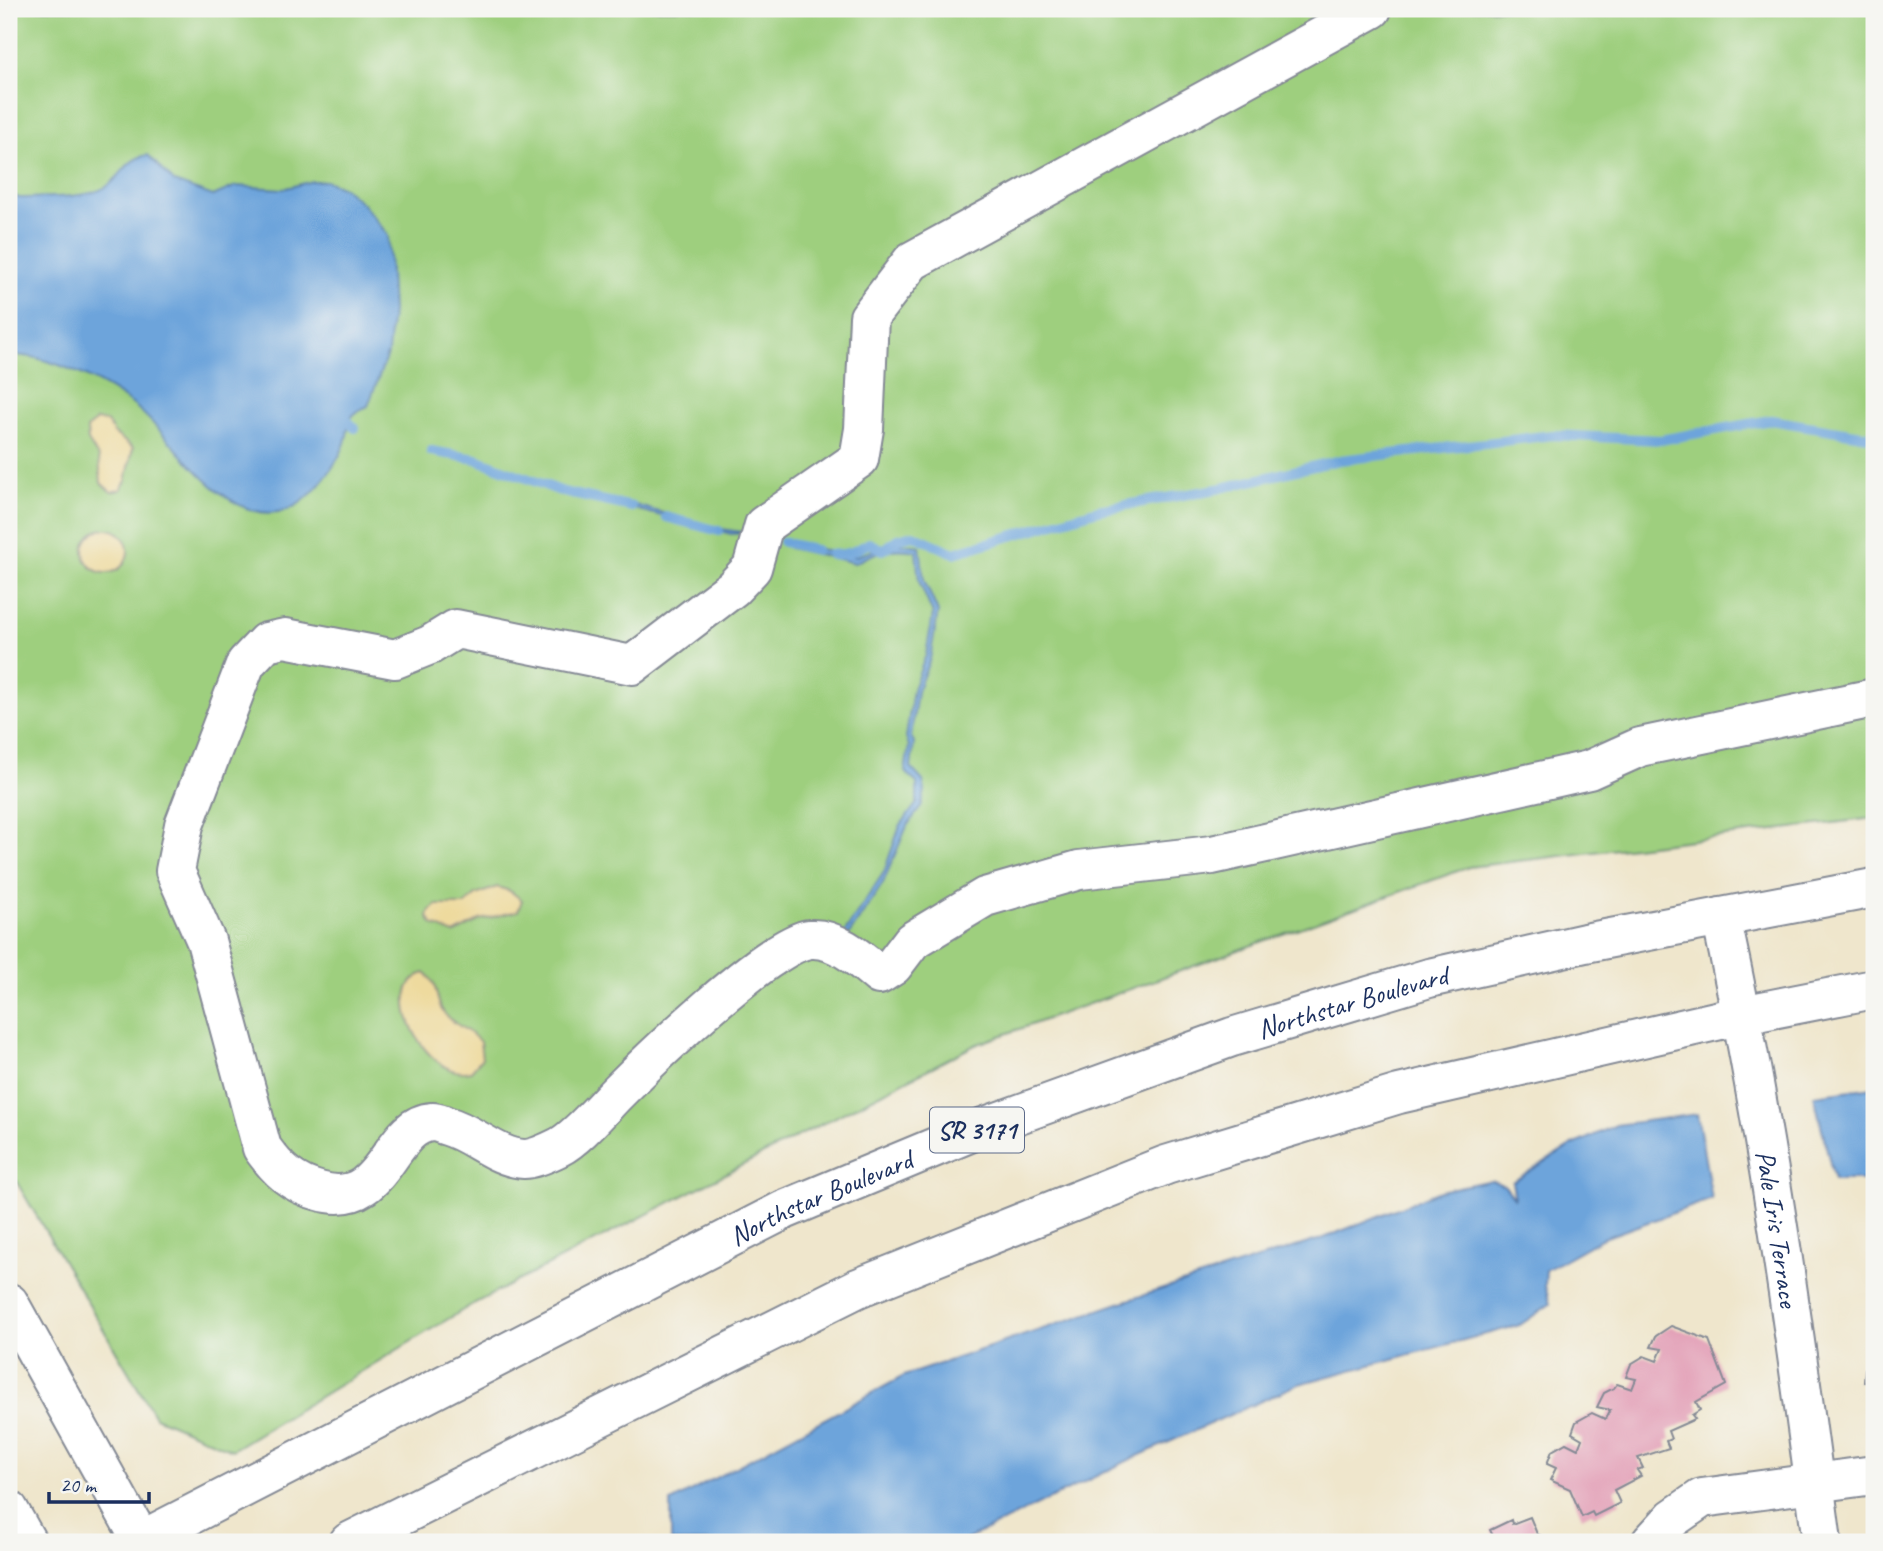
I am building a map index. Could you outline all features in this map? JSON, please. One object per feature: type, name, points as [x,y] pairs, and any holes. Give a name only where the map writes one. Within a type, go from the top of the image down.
[{"type":"main road","points":[[1372,9],[912,261],[869,317],[864,429],[859,460],[764,525],[752,568],[728,593],[632,665],[456,629],[430,645],[395,659],[285,638],[266,642],[246,663],[184,825],[175,871],[206,941],[262,1148],[278,1170],[301,1186],[335,1196],[355,1192],[370,1181],[410,1131],[432,1122],[459,1129],[498,1150],[525,1159],[562,1146],[700,1014],[773,957],[809,939],[832,942],[879,975],[893,966],[912,941],[985,897],[1079,870],[1223,853],[1589,770],[1640,747],[1874,698]]},
{"type":"main road","name":"Northstar Boulevard","points":[[140,1542],[784,1210],[986,1126],[1232,1037],[1429,978],[1874,888]]},
{"type":"main road","name":"Pale Iris Terrace","points":[[1721,917],[1742,1015],[1773,1192],[1822,1542]]},
{"type":"main road","points":[[349,1542],[858,1288],[1166,1165],[1399,1094],[1742,1015],[1874,989]]},
{"type":"main road","points":[[9,1303],[140,1542]]},
{"type":"main road","points":[[1651,1542],[1673,1518],[1702,1499],[1874,1475]]},
{"type":"main road","points":[[9,1510],[27,1542]]},
{"type":"green space","points":[[9,9],[1874,9],[1874,818],[1469,867],[975,1045],[473,1304],[232,1450],[155,1417],[9,1169]]},
{"type":"sand","points":[[96,420],[107,422],[114,433],[133,448],[126,481],[120,490],[111,492],[101,483],[99,458],[88,441],[87,429]]},
{"type":"sand","points":[[106,529],[121,536],[128,551],[121,566],[106,573],[91,566],[84,551],[91,536]]},
{"type":"sand","points":[[497,887],[510,891],[522,900],[518,911],[480,920],[454,934],[433,925],[428,917],[430,910],[437,905],[464,905],[476,895]]},
{"type":"sand","points":[[425,973],[433,982],[444,1013],[480,1042],[482,1058],[471,1071],[454,1071],[439,1062],[425,1049],[414,1032],[407,1014],[406,996],[412,982]]},
{"type":"water","points":[[148,155],[174,182],[213,196],[236,186],[283,189],[312,181],[327,181],[344,188],[363,204],[388,235],[392,311],[388,352],[368,406],[350,419],[346,441],[327,475],[312,493],[286,510],[264,512],[242,506],[222,493],[202,476],[148,418],[99,383],[52,363],[9,354],[9,193],[19,198],[87,194],[106,187],[135,160]]},
{"type":"water","points":[[628,503],[715,528],[747,533],[731,534],[619,505]]},
{"type":"water","points":[[786,541],[854,557],[896,543],[920,546],[924,580],[938,612],[930,659],[917,691],[911,737],[914,742],[911,768],[923,781],[925,791],[921,807],[907,826],[883,883],[847,938],[843,935],[884,872],[900,826],[917,803],[917,783],[905,772],[909,746],[906,738],[913,689],[926,655],[933,614],[919,581],[916,551],[884,551],[855,563],[789,548]]},
{"type":"water","points":[[1874,1087],[1874,1180],[1834,1180],[1814,1095]]},
{"type":"water","points":[[1697,1114],[1712,1199],[1601,1239],[1546,1270],[1545,1286],[1550,1304],[1520,1325],[1299,1384],[1129,1460],[962,1542],[671,1542],[671,1502],[904,1376],[1125,1301],[1324,1238],[1440,1191],[1491,1180],[1505,1186],[1515,1199],[1512,1182],[1571,1146],[1616,1125]]},
{"type":"building","points":[[1874,1324],[1874,1383],[1864,1382],[1868,1331]]},
{"type":"building","points":[[1671,1326],[1709,1340],[1726,1385],[1696,1402],[1700,1410],[1692,1415],[1695,1419],[1668,1431],[1671,1439],[1666,1441],[1669,1448],[1638,1458],[1643,1468],[1637,1470],[1641,1476],[1614,1490],[1620,1503],[1594,1516],[1592,1512],[1582,1517],[1570,1489],[1550,1480],[1556,1468],[1547,1464],[1552,1451],[1566,1443],[1578,1449],[1582,1439],[1572,1433],[1576,1422],[1592,1413],[1605,1419],[1610,1410],[1597,1407],[1604,1393],[1617,1384],[1632,1389],[1636,1379],[1626,1377],[1631,1364],[1644,1356],[1657,1361],[1662,1349],[1651,1347],[1656,1336]]},
{"type":"building","points":[[1530,1517],[1537,1534],[1554,1542],[1496,1542],[1490,1530],[1511,1520],[1512,1524]]},
{"type":"waterway","points":[[340,414],[355,428]]},
{"type":"waterway","points":[[831,554],[846,554],[869,543],[883,550],[898,539],[913,535],[954,553],[1098,510],[1217,489],[1340,460],[1553,435],[1660,440],[1771,420],[1874,437]]},
{"type":"waterway","points":[[431,451],[476,459],[563,492],[632,507]]},
{"type":"waterway","points":[[666,517],[719,531]]},
{"type":"waterway","points":[[783,542],[816,550]]}]
